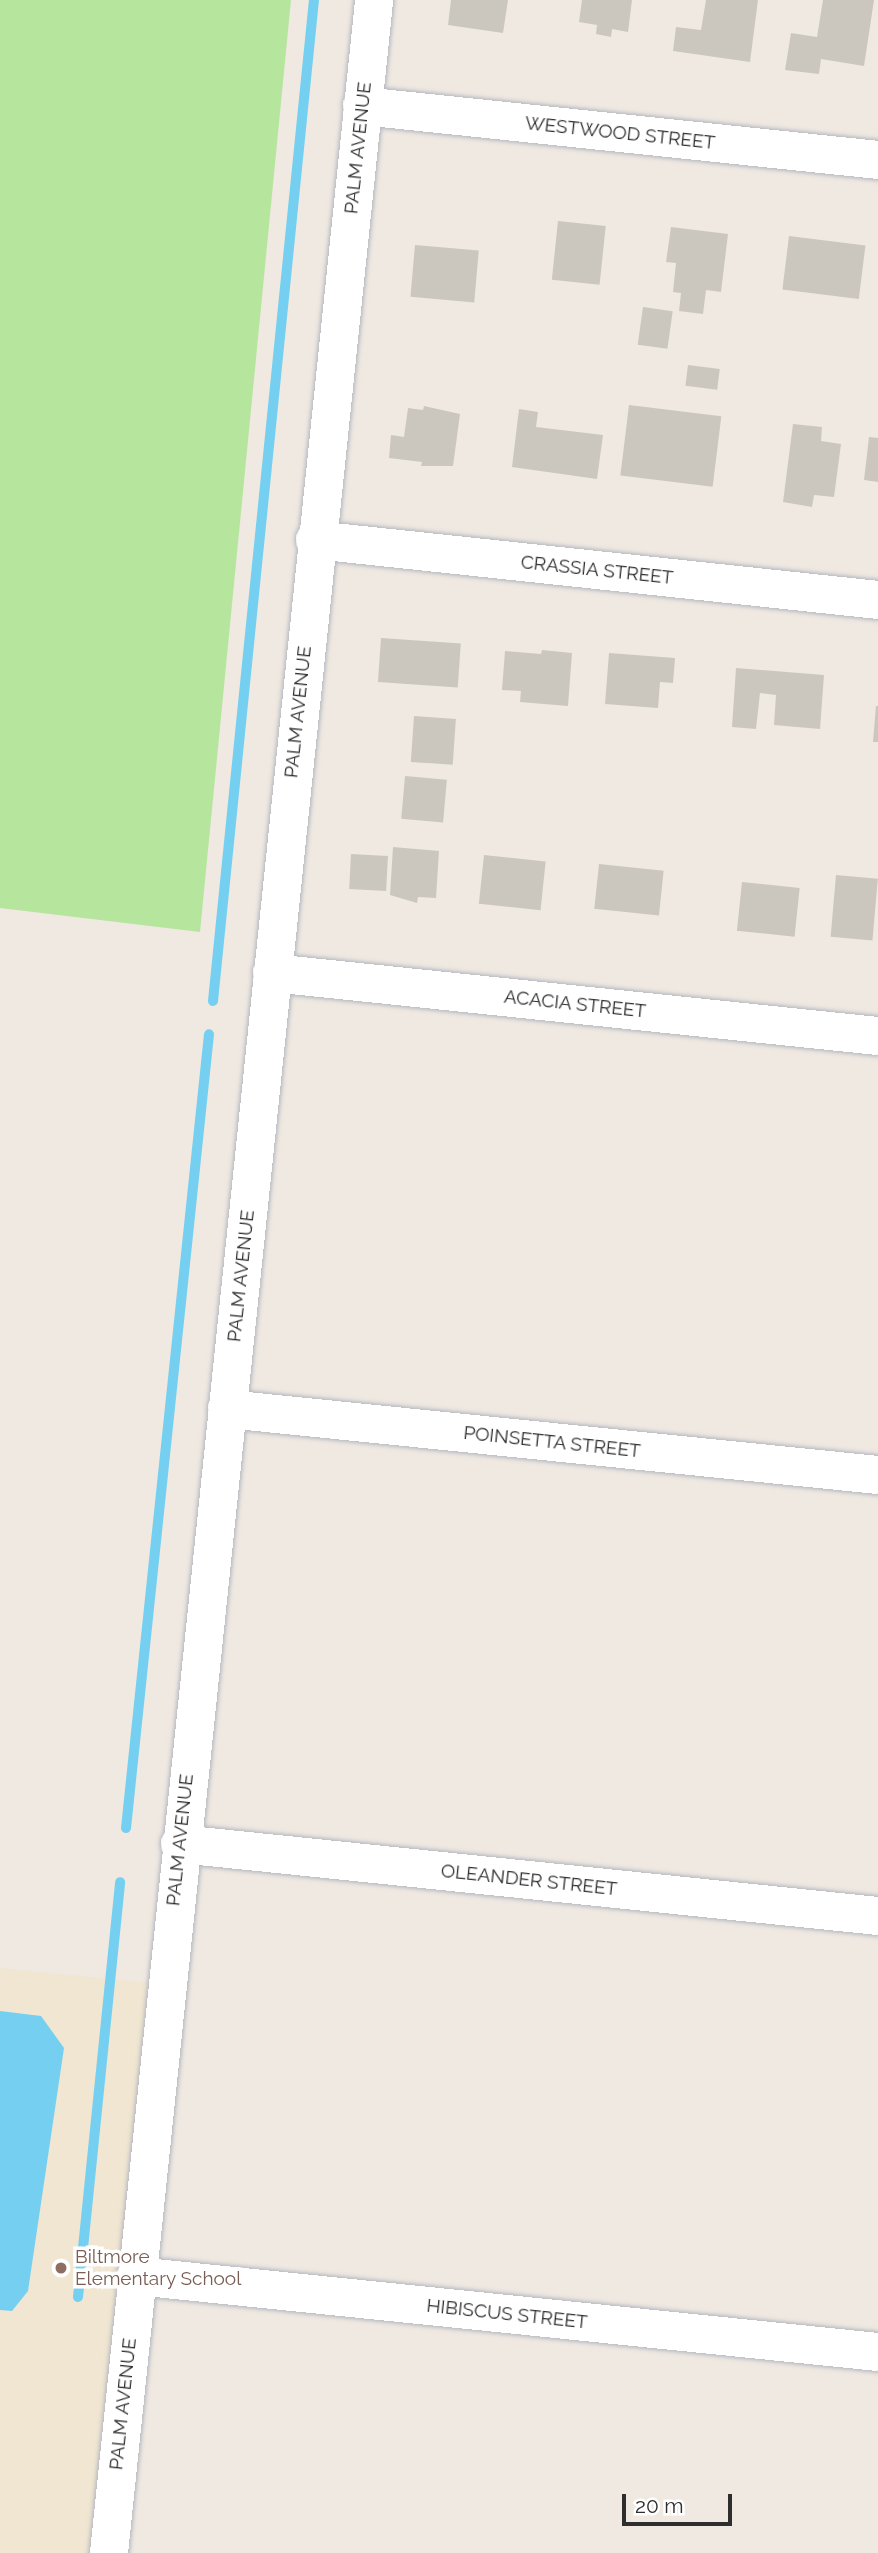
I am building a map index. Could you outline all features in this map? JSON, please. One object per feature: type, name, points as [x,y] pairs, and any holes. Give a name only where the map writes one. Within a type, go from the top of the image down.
[{"type":"street","name":"PALM AVENUE","points":[[109,2553],[180,1844],[374,0]]},
{"type":"street","name":"WESTWOOD STREET","points":[[362,106],[878,160]]},
{"type":"street","name":"CRASSIA STREET","points":[[316,540],[878,600]]},
{"type":"street","name":"ACACIA STREET","points":[[272,973],[878,1036]]},
{"type":"street","name":"POINSETTA STREET","points":[[227,1409],[878,1475]]},
{"type":"street","name":"OLEANDER STREET","points":[[180,1844],[878,1916]]},
{"type":"street","name":"HIBISCUS STREET","points":[[136,2276],[878,2352]]},
{"type":"shaded area","name":"Biltmore Elementary School","points":[[0,1968],[152,1983],[92,2553],[0,2553]]},
{"type":"green space","points":[[0,0],[291,0],[200,932],[0,908]]},
{"type":"water","points":[[0,2011],[41,2016],[64,2048],[28,2291],[12,2311],[0,2310]]},
{"type":"building","points":[[451,0],[508,0],[503,33],[448,25]]},
{"type":"building","points":[[582,0],[632,0],[628,32],[612,29],[611,37],[596,34],[597,25],[579,22]]},
{"type":"building","points":[[706,0],[758,0],[750,62],[673,51],[676,27],[701,30]]},
{"type":"building","points":[[823,0],[874,0],[864,66],[821,59],[819,74],[785,70],[791,33],[817,37]]},
{"type":"building","points":[[558,221],[606,226],[600,285],[552,280]]},
{"type":"building","points":[[671,227],[728,234],[721,292],[706,290],[703,314],[679,311],[681,293],[673,292],[676,263],[666,262]]},
{"type":"building","points":[[789,236],[865,245],[859,299],[782,290]]},
{"type":"building","points":[[415,245],[479,251],[474,302],[410,297]]},
{"type":"building","points":[[643,307],[673,311],[667,349],[638,345]]},
{"type":"building","points":[[688,365],[720,369],[717,390],[685,386]]},
{"type":"building","points":[[629,405],[721,416],[713,487],[620,475]]},
{"type":"building","points":[[424,406],[460,414],[453,466],[421,466],[422,462],[389,458],[391,435],[404,437],[408,408],[423,410]]},
{"type":"building","points":[[519,409],[538,412],[536,427],[603,435],[597,479],[512,467]]},
{"type":"building","points":[[793,424],[822,427],[821,441],[841,444],[834,497],[814,495],[812,507],[783,502]]},
{"type":"building","points":[[869,437],[878,438],[878,482],[864,480]]},
{"type":"building","points":[[381,638],[461,644],[458,687],[378,682]]},
{"type":"building","points":[[542,650],[572,653],[568,706],[520,702],[521,691],[502,690],[505,651],[541,654]]},
{"type":"building","points":[[609,653],[675,658],[673,683],[660,682],[658,708],[605,704]]},
{"type":"building","points":[[736,668],[824,675],[820,729],[774,725],[776,695],[760,693],[756,729],[732,727]]},
{"type":"building","points":[[876,706],[878,742],[873,742]]},
{"type":"building","points":[[414,716],[456,719],[453,765],[411,762]]},
{"type":"building","points":[[405,776],[447,780],[443,822],[401,819]]},
{"type":"building","points":[[393,847],[439,851],[436,898],[418,897],[417,903],[390,895]]},
{"type":"building","points":[[351,854],[388,856],[386,891],[349,889]]},
{"type":"building","points":[[484,855],[546,861],[541,910],[479,904]]},
{"type":"building","points":[[599,864],[664,871],[659,916],[594,909]]},
{"type":"building","points":[[836,875],[878,879],[872,940],[831,937]]},
{"type":"building","points":[[742,882],[800,888],[795,937],[737,931]]},
{"type":"waterway","points":[[213,1001],[314,0]]},
{"type":"waterway","points":[[126,1828],[209,1034]]},
{"type":"waterway","points":[[78,2297],[120,1882]]},
{"type":"place","name":"Biltmore Elementary School","points":[[61,2268]]}]
